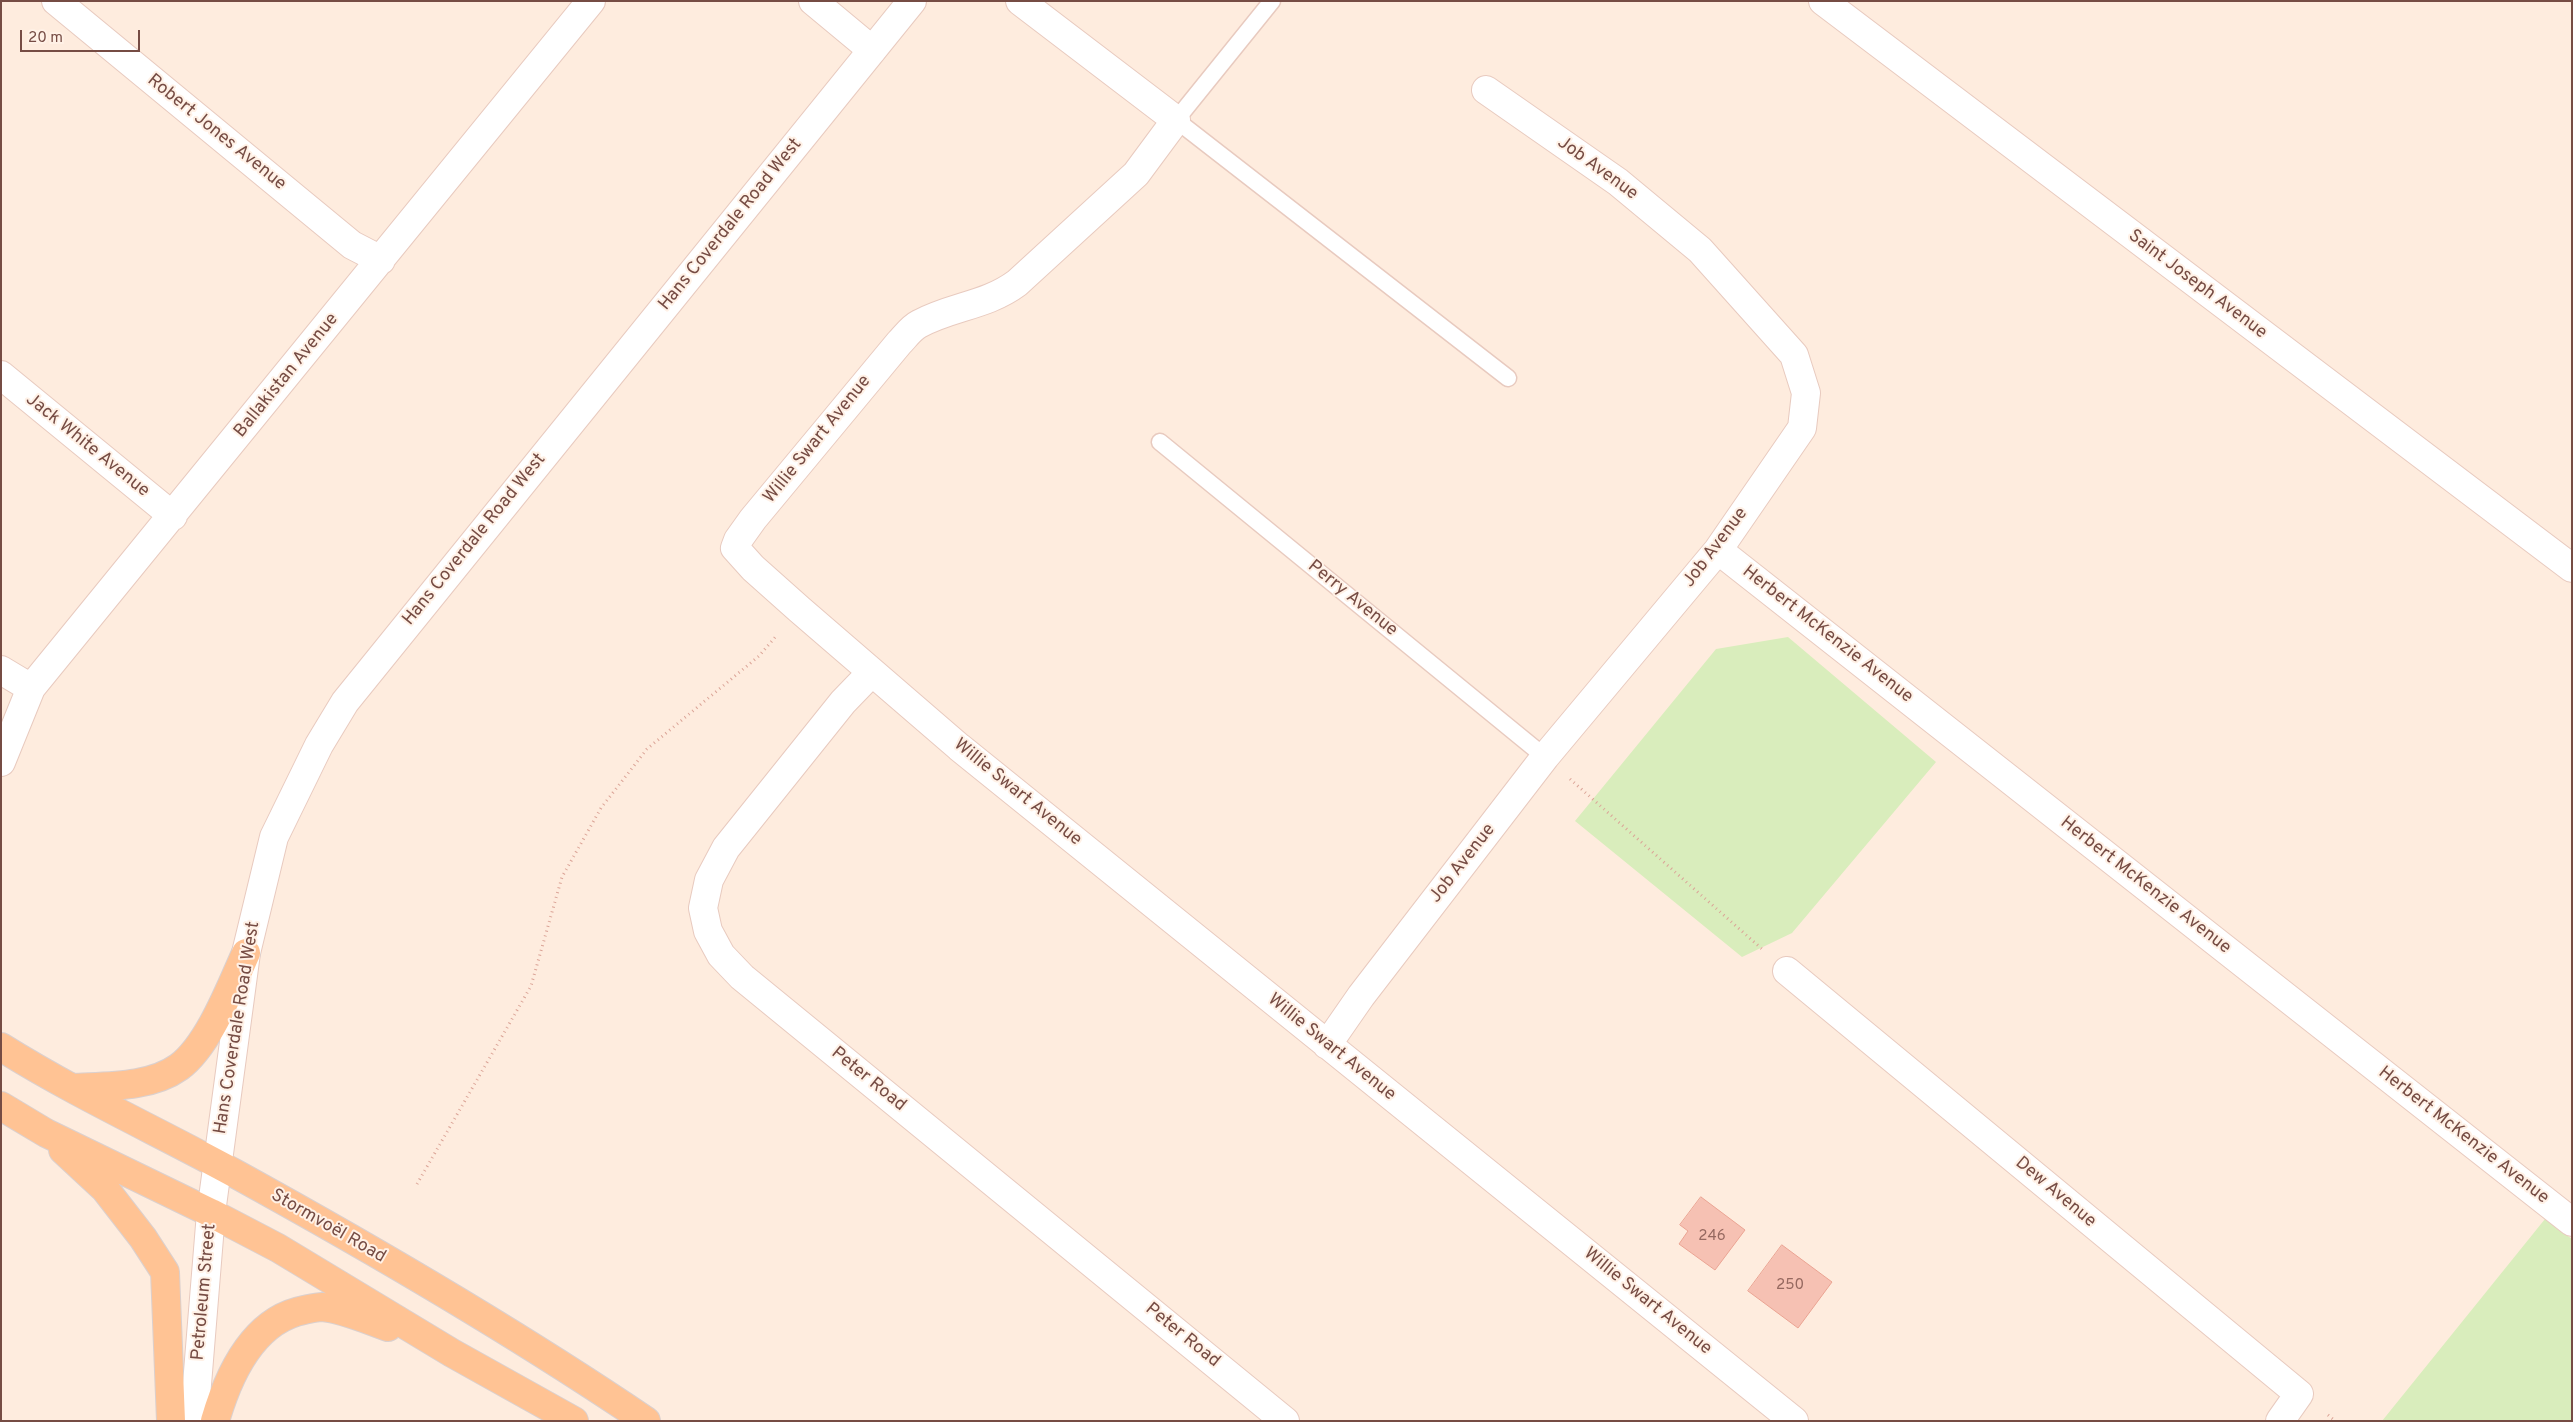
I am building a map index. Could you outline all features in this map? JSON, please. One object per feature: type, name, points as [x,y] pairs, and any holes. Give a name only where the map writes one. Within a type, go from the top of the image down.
[{"type":"main road","points":[[72,1088],[141,1082],[180,1067],[205,1038],[246,952]]},
{"type":"main road","name":"Stormvoël Road","points":[[3,1048],[72,1088],[296,1207],[477,1314],[646,1421]]},
{"type":"main road","points":[[1,1106],[46,1133],[211,1213],[278,1248],[452,1353],[574,1421]]},
{"type":"main road","points":[[46,1133],[104,1189],[144,1238],[165,1272],[171,1421]]},
{"type":"main road","points":[[216,1421],[222,1396],[239,1362],[272,1323],[292,1313],[322,1307],[345,1313],[452,1353]]},
{"type":"street","name":"Robert Jones Avenue","points":[[56,1],[352,245],[381,260]]},
{"type":"street","points":[[813,1],[872,50]]},
{"type":"street","name":"Hans Coverdale Road West","points":[[218,1164],[246,952],[274,837],[315,753],[345,702],[912,1]]},
{"type":"street","points":[[1020,1],[1176,120]]},
{"type":"street","name":"Saint Joseph Avenue","points":[[1823,1],[2572,568]]},
{"type":"street","name":"Ballakistan Avenue","points":[[1,762],[32,688],[381,260],[588,2]]},
{"type":"street","name":"Job Avenue","points":[[1327,1045],[1361,996],[1545,757],[1718,550],[1802,428],[1806,393],[1794,355],[1700,250],[1618,182],[1486,90]]},
{"type":"street","name":"Willie Swart Avenue","points":[[1176,120],[1136,174],[1017,283],[1001,295],[948,311],[917,325],[898,343],[753,519],[738,540],[735,548],[753,568],[799,609],[959,747],[1794,1421]]},
{"type":"street","name":"Jack White Avenue","points":[[1,376],[173,516]]},
{"type":"street","name":"Herbert McKenzie Avenue","points":[[1718,550],[2572,1222]]},
{"type":"street","points":[[1,670],[32,688]]},
{"type":"street","name":"Peter Road","points":[[872,672],[843,702],[726,848],[709,880],[703,908],[708,931],[721,955],[742,977],[1285,1421]]},
{"type":"street","name":"Dew Avenue","points":[[1787,972],[2299,1394],[2280,1421]]},
{"type":"street","name":"Petroleum Street","points":[[194,1421],[211,1213],[218,1164]]},
{"type":"lane","points":[[1272,1],[1176,120],[1508,378]]},
{"type":"lane","name":"Perry Avenue","points":[[1160,442],[1545,757]]},
{"type":"path","points":[[417,1184],[531,986],[562,877],[601,808],[647,749],[759,656],[799,609]]},
{"type":"path","points":[[1545,757],[1787,972]]},
{"type":"green space","points":[[1788,637],[1936,762],[1792,933],[1742,957],[1575,821],[1716,649]]},
{"type":"green space","points":[[2545,1219],[2572,1239],[2572,1421],[2382,1421]]},
{"type":"building","points":[[1701,1197],[1745,1230],[1715,1270],[1679,1244],[1688,1231],[1680,1225]]},
{"type":"building","points":[[1782,1245],[1832,1282],[1798,1328],[1748,1291]]}]
